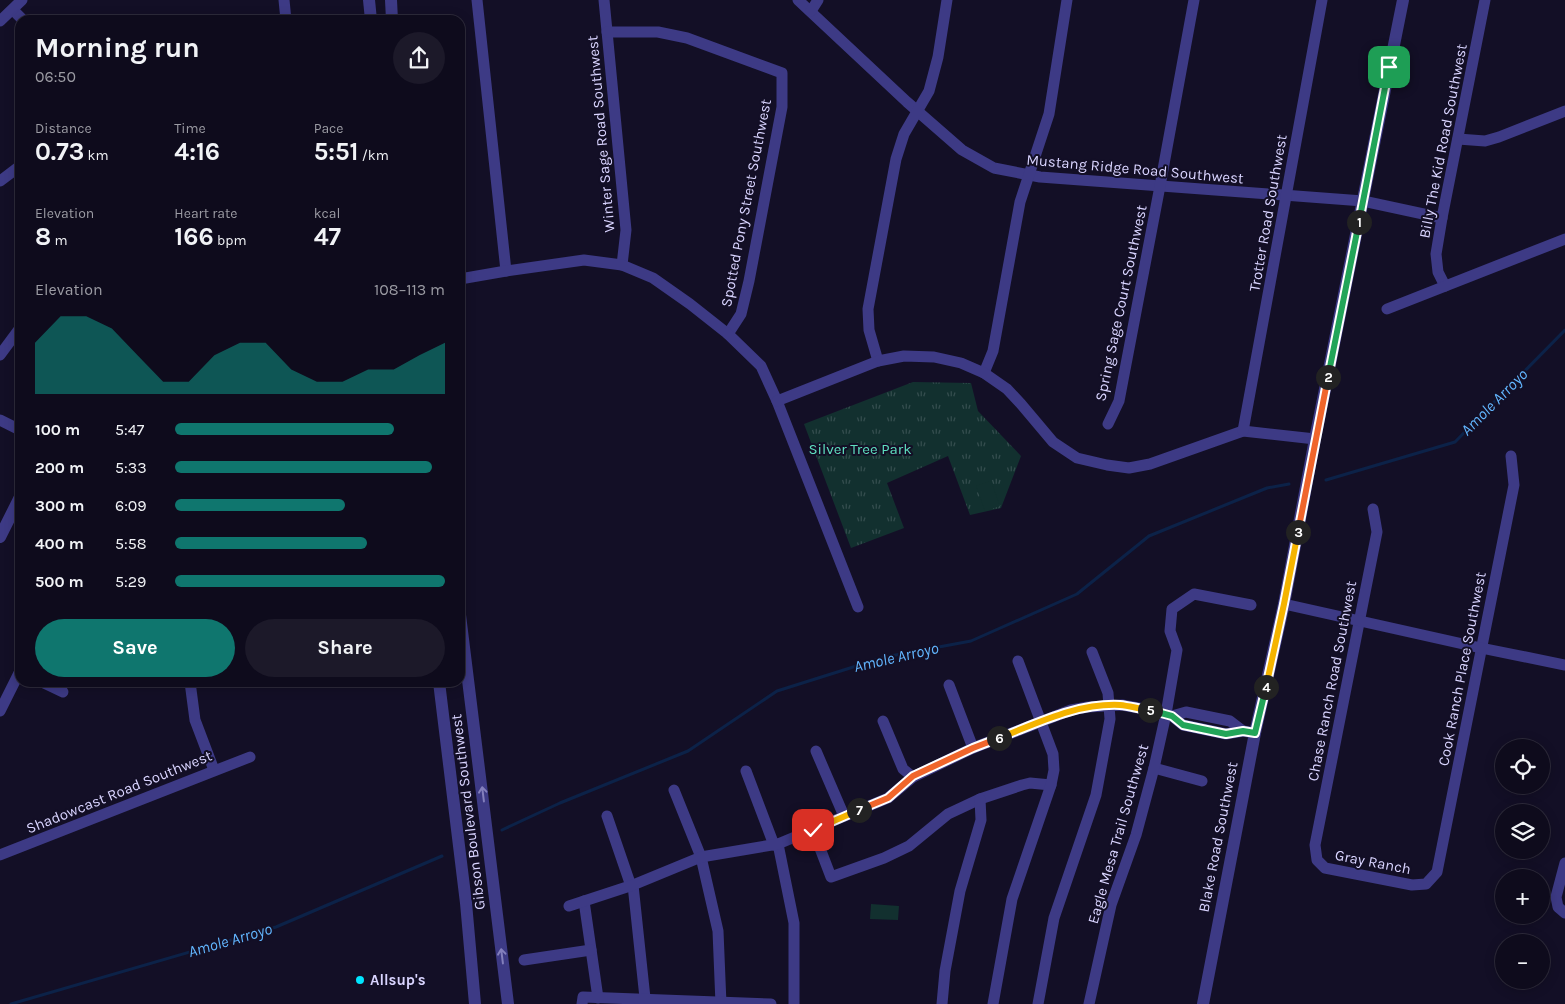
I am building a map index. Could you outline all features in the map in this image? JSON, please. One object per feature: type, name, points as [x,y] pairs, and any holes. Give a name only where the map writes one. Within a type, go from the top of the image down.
[{"type":"street","points":[[0,21],[22,0]]},
{"type":"street","points":[[284,0],[286,15]]},
{"type":"street","points":[[369,0],[370,15]]},
{"type":"street","points":[[391,0],[392,15]]},
{"type":"street","points":[[477,0],[506,270]]},
{"type":"street","name":"Winter Sage Road Southwest","points":[[604,0],[626,230],[622,265]]},
{"type":"street","name":"Mustang Ridge Road Southwest","points":[[798,0],[917,111],[962,150],[994,168],[1028,176],[1363,201],[1442,218]]},
{"type":"street","points":[[811,11],[818,0]]},
{"type":"street","points":[[878,361],[869,330],[868,309],[896,158],[904,134],[928,91],[938,57],[947,0]]},
{"type":"street","points":[[984,373],[993,351],[1020,202],[1049,114],[1067,0]]},
{"type":"street","name":"Spring Sage Court Southwest","points":[[1108,424],[1119,401],[1194,0]]},
{"type":"street","name":"Trotter Road Southwest","points":[[1243,431],[1322,0]]},
{"type":"street","name":"Blake Road Southwest","points":[[1203,1004],[1249,732],[1284,604],[1403,0]]},
{"type":"street","name":"Billy The Kid Road Southwest","points":[[1445,286],[1438,272],[1436,254],[1485,0]]},
{"type":"street","points":[[12,10],[18,15]]},
{"type":"street","name":"Spotted Pony Street Southwest","points":[[608,32],[658,32],[687,38],[782,73],[782,107],[749,281],[741,314],[728,334]]},
{"type":"street","points":[[1458,139],[1485,141],[1500,137],[1565,111]]},
{"type":"street","points":[[0,181],[15,170]]},
{"type":"street","points":[[1387,309],[1565,239]]},
{"type":"street","points":[[465,278],[506,270],[584,260],[622,265],[653,278],[728,334],[761,366],[777,401],[858,607]]},
{"type":"street","points":[[2,347],[15,333]]},
{"type":"street","points":[[777,401],[878,361],[904,356],[934,357],[961,363],[984,373],[1007,389],[1053,442],[1077,458],[1106,465],[1129,468],[1150,464],[1243,431],[1315,439]]},
{"type":"street","points":[[0,420],[15,428]]},
{"type":"street","name":"Cook Ranch Place Southwest","points":[[1426,884],[1437,872],[1482,648],[1514,486],[1511,456]]},
{"type":"street","points":[[0,537],[15,506]]},
{"type":"street","name":"Chase Ranch Road Southwest","points":[[1317,860],[1315,845],[1358,620],[1377,532],[1373,509]]},
{"type":"street","name":"Eagle Mesa Trail Southwest","points":[[1089,1004],[1111,905],[1136,835],[1169,715],[1177,650],[1170,631],[1172,609],[1194,594],[1251,605]]},
{"type":"street","points":[[1284,604],[1565,665]]},
{"type":"street","points":[[1038,1004],[1054,918],[1096,795],[1110,719],[1108,694],[1092,652]]},
{"type":"street","name":"Gibson Boulevard Southwest","points":[[465,656],[508,1004]]},
{"type":"street","points":[[993,1004],[1012,899],[1052,786],[1054,770],[1053,754],[1018,661]]},
{"type":"street","points":[[0,711],[15,682]]},
{"type":"street","points":[[949,685],[973,748]]},
{"type":"street","points":[[52,687],[63,692]]},
{"type":"street","points":[[191,687],[195,720],[214,770]]},
{"type":"street","name":"Gibson Boulevard Southwest","points":[[440,687],[466,903],[476,1004]]},
{"type":"street","points":[[569,906],[632,886],[701,857],[776,845],[888,798],[913,776],[973,748],[1071,710],[1122,705],[1169,715],[1186,712],[1230,721],[1249,732]]},
{"type":"street","points":[[1169,715],[1183,725],[1226,734],[1249,732]]},
{"type":"street","points":[[1203,729],[1205,716]]},
{"type":"street","points":[[883,721],[903,769],[913,776]]},
{"type":"street","points":[[816,751],[844,816]]},
{"type":"street","name":"Shadowcast Road Southwest","points":[[0,855],[250,757]]},
{"type":"street","points":[[1154,768],[1202,781]]},
{"type":"street","points":[[746,771],[776,845],[794,922],[794,1004]]},
{"type":"street","points":[[813,830],[831,877],[884,858],[909,846],[948,814],[980,799],[1030,783],[1052,786]]},
{"type":"street","points":[[674,790],[701,857],[718,931],[720,1003]]},
{"type":"street","points":[[942,1004],[945,970],[960,891],[981,820],[980,799]]},
{"type":"street","points":[[607,816],[632,886],[645,998]]},
{"type":"street","name":"Gray Ranch","points":[[1317,860],[1325,868],[1412,885],[1426,884]]},
{"type":"street","points":[[1562,910],[1556,897],[1565,862]]},
{"type":"street","points":[[584,902],[598,998]]},
{"type":"street","points":[[524,960],[591,950]]},
{"type":"street","points":[[582,1001],[598,998],[645,998],[771,1004]]},
{"type":"green space","name":"Silver Tree Park","points":[[913,382],[971,383],[978,411],[1021,456],[1001,508],[970,515],[948,456],[887,483],[904,528],[851,548],[804,424]]},
{"type":"green space","points":[[991,481],[1000,506],[985,511],[976,486]]},
{"type":"green space","points":[[871,904],[899,906],[898,920],[870,919]]},
{"type":"waterway","name":"Amole Arroyo","points":[[1326,480],[1455,442],[1565,330]]},
{"type":"waterway","name":"Amole Arroyo","points":[[502,830],[560,803],[688,751],[777,691],[885,657],[971,641],[1077,594],[1149,536],[1267,488],[1289,484]]},
{"type":"waterway","name":"Amole Arroyo","points":[[11,1004],[276,927],[442,856]]},
{"type":"place","name":"Allsup's","points":[[360,980]]},
{"type":"route","points":[[813,830],[888,798],[913,776],[933,766],[973,748],[1071,710],[1122,705],[1172,716],[1183,725],[1226,734],[1243,731],[1255,733],[1284,604],[1389,67]]}]
